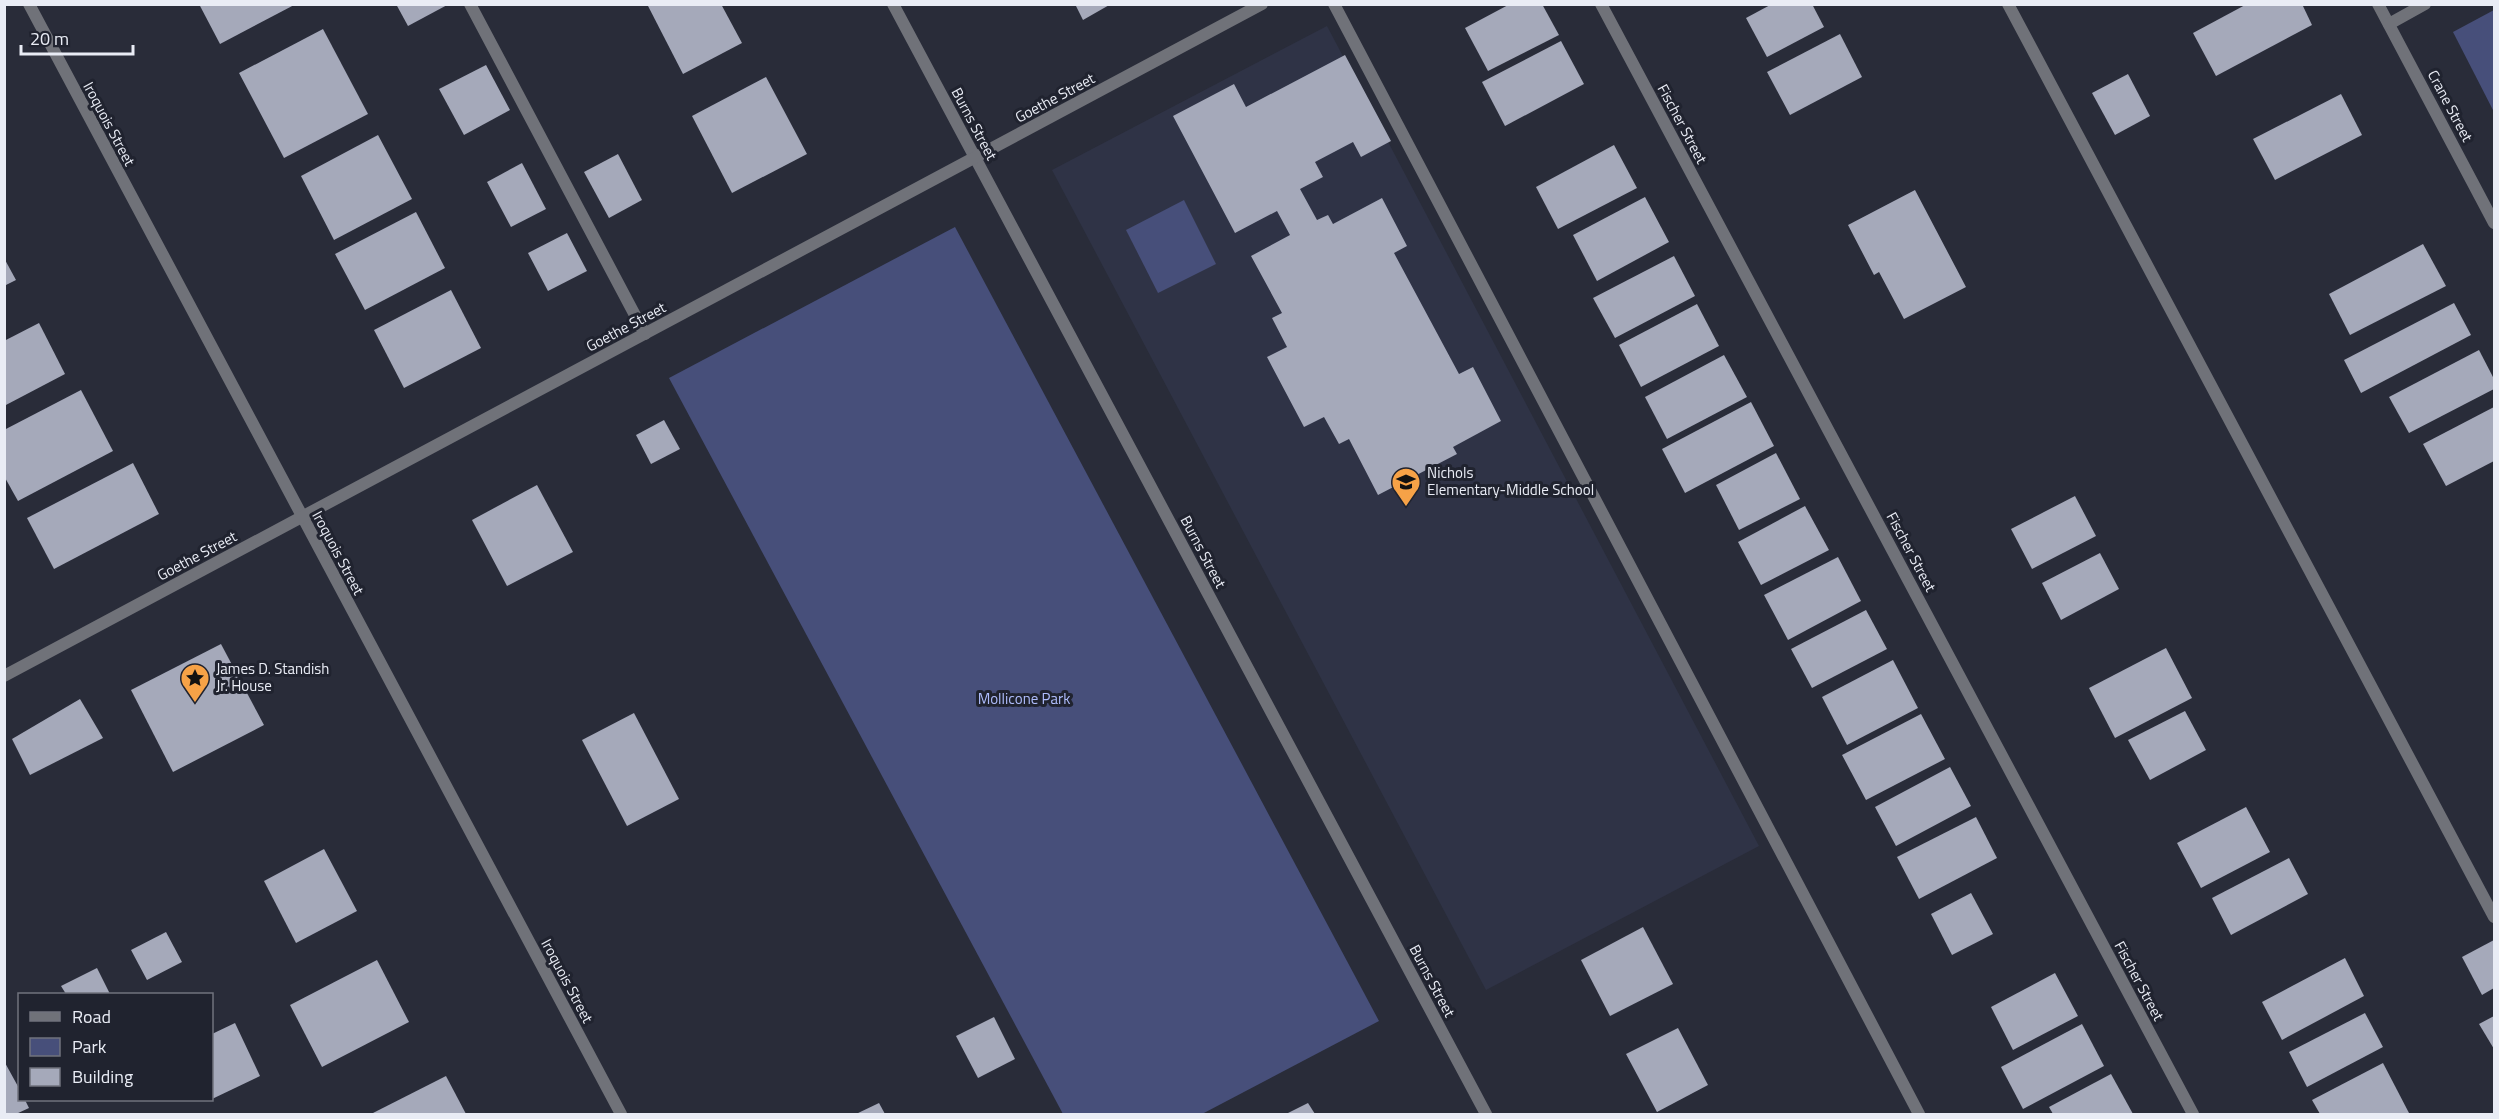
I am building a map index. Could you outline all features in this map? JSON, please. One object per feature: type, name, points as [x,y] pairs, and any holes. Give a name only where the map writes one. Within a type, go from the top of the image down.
[{"type":"street","name":"Iroquois Street","points":[[28,4],[621,1114]]},
{"type":"street","points":[[470,4],[645,334]]},
{"type":"street","name":"Burns Street","points":[[893,4],[1486,1114]]},
{"type":"street","name":"Goethe Street","points":[[4,676],[1262,4]]},
{"type":"street","points":[[1334,4],[1919,1114]]},
{"type":"street","name":"Fischer Street","points":[[1601,4],[2193,1114]]},
{"type":"street","points":[[2008,4],[2494,917]]},
{"type":"street","name":"Crane Street","points":[[2378,4],[2494,223]]},
{"type":"street","points":[[2389,24],[2426,4]]},
{"type":"shaded area","name":"Nichols Elementary-Middle School","points":[[1327,26],[1759,846],[1486,990],[1052,170]]},
{"type":"green space","points":[[2494,10],[2494,112],[2453,32]]},
{"type":"green space","points":[[1184,200],[1216,264],[1158,293],[1126,230]]},
{"type":"green space","name":"Mollicone Park","points":[[955,227],[1379,1021],[1202,1114],[1063,1114],[669,378]]},
{"type":"building","points":[[199,4],[296,4],[220,44]]},
{"type":"building","points":[[396,4],[449,4],[408,26]]},
{"type":"building","points":[[647,4],[721,4],[742,43],[683,74]]},
{"type":"building","points":[[1075,4],[1111,4],[1083,20]]},
{"type":"building","points":[[1510,4],[1542,4],[1559,35],[1488,71],[1465,28]]},
{"type":"building","points":[[1772,4],[1812,4],[1824,27],[1767,57],[1746,18]]},
{"type":"building","points":[[2247,4],[2302,4],[2312,25],[2216,76],[2193,33]]},
{"type":"building","points":[[323,29],[368,114],[284,158],[239,73]]},
{"type":"building","points":[[1840,34],[1862,77],[1790,115],[1767,72]]},
{"type":"building","points":[[1561,41],[1584,84],[1505,126],[1482,82]]},
{"type":"building","points":[[1345,55],[1391,141],[1361,157],[1353,142],[1315,162],[1323,177],[1300,189],[1317,220],[1328,215],[1333,224],[1382,198],[1407,246],[1394,253],[1459,374],[1473,367],[1501,421],[1453,447],[1457,454],[1378,495],[1349,439],[1339,444],[1324,417],[1304,427],[1267,357],[1287,347],[1272,318],[1282,313],[1251,256],[1290,235],[1277,211],[1235,233],[1173,116],[1234,84],[1246,107]]},
{"type":"building","points":[[486,65],[510,110],[464,135],[439,89]]},
{"type":"building","points":[[2128,74],[2150,116],[2115,135],[2092,93]]},
{"type":"building","points":[[766,77],[807,154],[732,193],[692,116]]},
{"type":"building","points":[[2341,94],[2362,135],[2275,180],[2253,139]]},
{"type":"building","points":[[378,135],[412,199],[334,240],[301,176]]},
{"type":"building","points":[[1614,145],[1637,188],[1558,229],[1536,187]]},
{"type":"building","points":[[618,154],[642,200],[609,218],[584,172]]},
{"type":"building","points":[[522,163],[546,209],[511,227],[487,182]]},
{"type":"building","points":[[1915,190],[1966,287],[1904,319],[1879,272],[1874,275],[1848,225]]},
{"type":"building","points":[[1645,197],[1669,242],[1597,281],[1573,235]]},
{"type":"building","points":[[416,212],[445,268],[365,310],[335,254]]},
{"type":"building","points":[[567,233],[587,271],[548,291],[528,253]]},
{"type":"building","points":[[2423,244],[2446,286],[2350,335],[2329,294]]},
{"type":"building","points":[[1674,256],[1695,296],[1615,338],[1593,298]]},
{"type":"building","points":[[4,258],[16,280],[4,286]]},
{"type":"building","points":[[451,290],[481,348],[404,388],[374,330]]},
{"type":"building","points":[[2454,303],[2471,335],[2361,393],[2344,360]]},
{"type":"building","points":[[1697,304],[1719,346],[1641,387],[1619,345]]},
{"type":"building","points":[[39,323],[65,374],[4,406],[4,341]]},
{"type":"building","points":[[2479,350],[2494,379],[2494,389],[2409,433],[2389,397]]},
{"type":"building","points":[[1724,355],[1747,397],[1667,439],[1645,397]]},
{"type":"building","points":[[81,390],[113,451],[18,501],[4,476],[4,430]]},
{"type":"building","points":[[1751,402],[1774,446],[1685,493],[1662,449]]},
{"type":"building","points":[[2494,407],[2494,461],[2446,486],[2423,444]]},
{"type":"building","points":[[664,420],[680,449],[651,464],[636,435]]},
{"type":"building","points":[[1776,453],[1800,499],[1739,530],[1716,485]]},
{"type":"building","points":[[133,463],[159,514],[54,569],[27,518]]},
{"type":"building","points":[[537,485],[573,552],[507,586],[472,520]]},
{"type":"building","points":[[2075,496],[2096,536],[2032,569],[2011,529]]},
{"type":"building","points":[[1805,506],[1829,550],[1761,585],[1738,542]]},
{"type":"building","points":[[2100,553],[2119,589],[2061,620],[2042,583]]},
{"type":"building","points":[[1838,557],[1861,601],[1788,640],[1764,595]]},
{"type":"building","points":[[1866,610],[1887,649],[1812,688],[1791,649]]},
{"type":"building","points":[[221,644],[264,725],[173,772],[131,690]]},
{"type":"building","points":[[2166,648],[2192,698],[2115,738],[2089,688]]},
{"type":"building","points":[[1893,660],[1918,708],[1847,745],[1822,697]]},
{"type":"building","points":[[80,699],[103,738],[30,775],[12,739]]},
{"type":"building","points":[[2185,711],[2206,750],[2150,780],[2128,740]]},
{"type":"building","points":[[634,713],[679,799],[627,826],[582,740]]},
{"type":"building","points":[[1921,714],[1945,759],[1866,800],[1842,755]]},
{"type":"building","points":[[1950,767],[1971,806],[1896,846],[1875,807]]},
{"type":"building","points":[[2246,807],[2270,852],[2201,888],[2177,843]]},
{"type":"building","points":[[1976,817],[1997,858],[1919,899],[1897,857]]},
{"type":"building","points":[[324,849],[357,911],[296,943],[264,881]]},
{"type":"building","points":[[2289,858],[2308,894],[2231,935],[2212,898]]},
{"type":"building","points":[[1971,893],[1993,934],[1952,955],[1931,914]]},
{"type":"building","points":[[1643,927],[1673,984],[1610,1016],[1581,960]]},
{"type":"building","points":[[166,932],[182,962],[147,980],[131,950]]},
{"type":"building","points":[[2494,940],[2494,988],[2482,995],[2462,957]]},
{"type":"building","points":[[2345,958],[2364,996],[2282,1040],[2262,1002]]},
{"type":"building","points":[[377,960],[409,1022],[322,1067],[290,1005]]},
{"type":"building","points":[[97,968],[110,993],[65,993],[61,986]]},
{"type":"building","points":[[2055,973],[2078,1016],[2013,1050],[1991,1007]]},
{"type":"building","points":[[2365,1013],[2383,1047],[2307,1087],[2289,1052]]},
{"type":"building","points":[[2494,1016],[2494,1049],[2479,1024]]},
{"type":"building","points":[[994,1017],[1015,1059],[978,1078],[956,1036]]},
{"type":"building","points":[[235,1023],[260,1076],[213,1099],[213,1034]]},
{"type":"building","points":[[2082,1024],[2104,1066],[2023,1109],[2001,1067]]},
{"type":"building","points":[[1678,1028],[1708,1085],[1657,1112],[1626,1054]]},
{"type":"building","points":[[4,1061],[18,1086],[18,1101],[26,1101],[29,1108],[16,1114],[4,1114]]},
{"type":"building","points":[[2383,1063],[2409,1113],[2320,1114],[2312,1100]]},
{"type":"building","points":[[2111,1074],[2133,1114],[2053,1114],[2049,1107]]},
{"type":"building","points":[[446,1076],[466,1114],[371,1114]]},
{"type":"building","points":[[879,1103],[885,1114],[856,1114]]},
{"type":"building","points":[[1308,1103],[1315,1114],[1286,1114]]},
{"type":"place","name":"Nichols Elementary-Middle School","points":[[1406,508]]},
{"type":"place","name":"James D. Standish Jr. House","points":[[195,704]]}]
